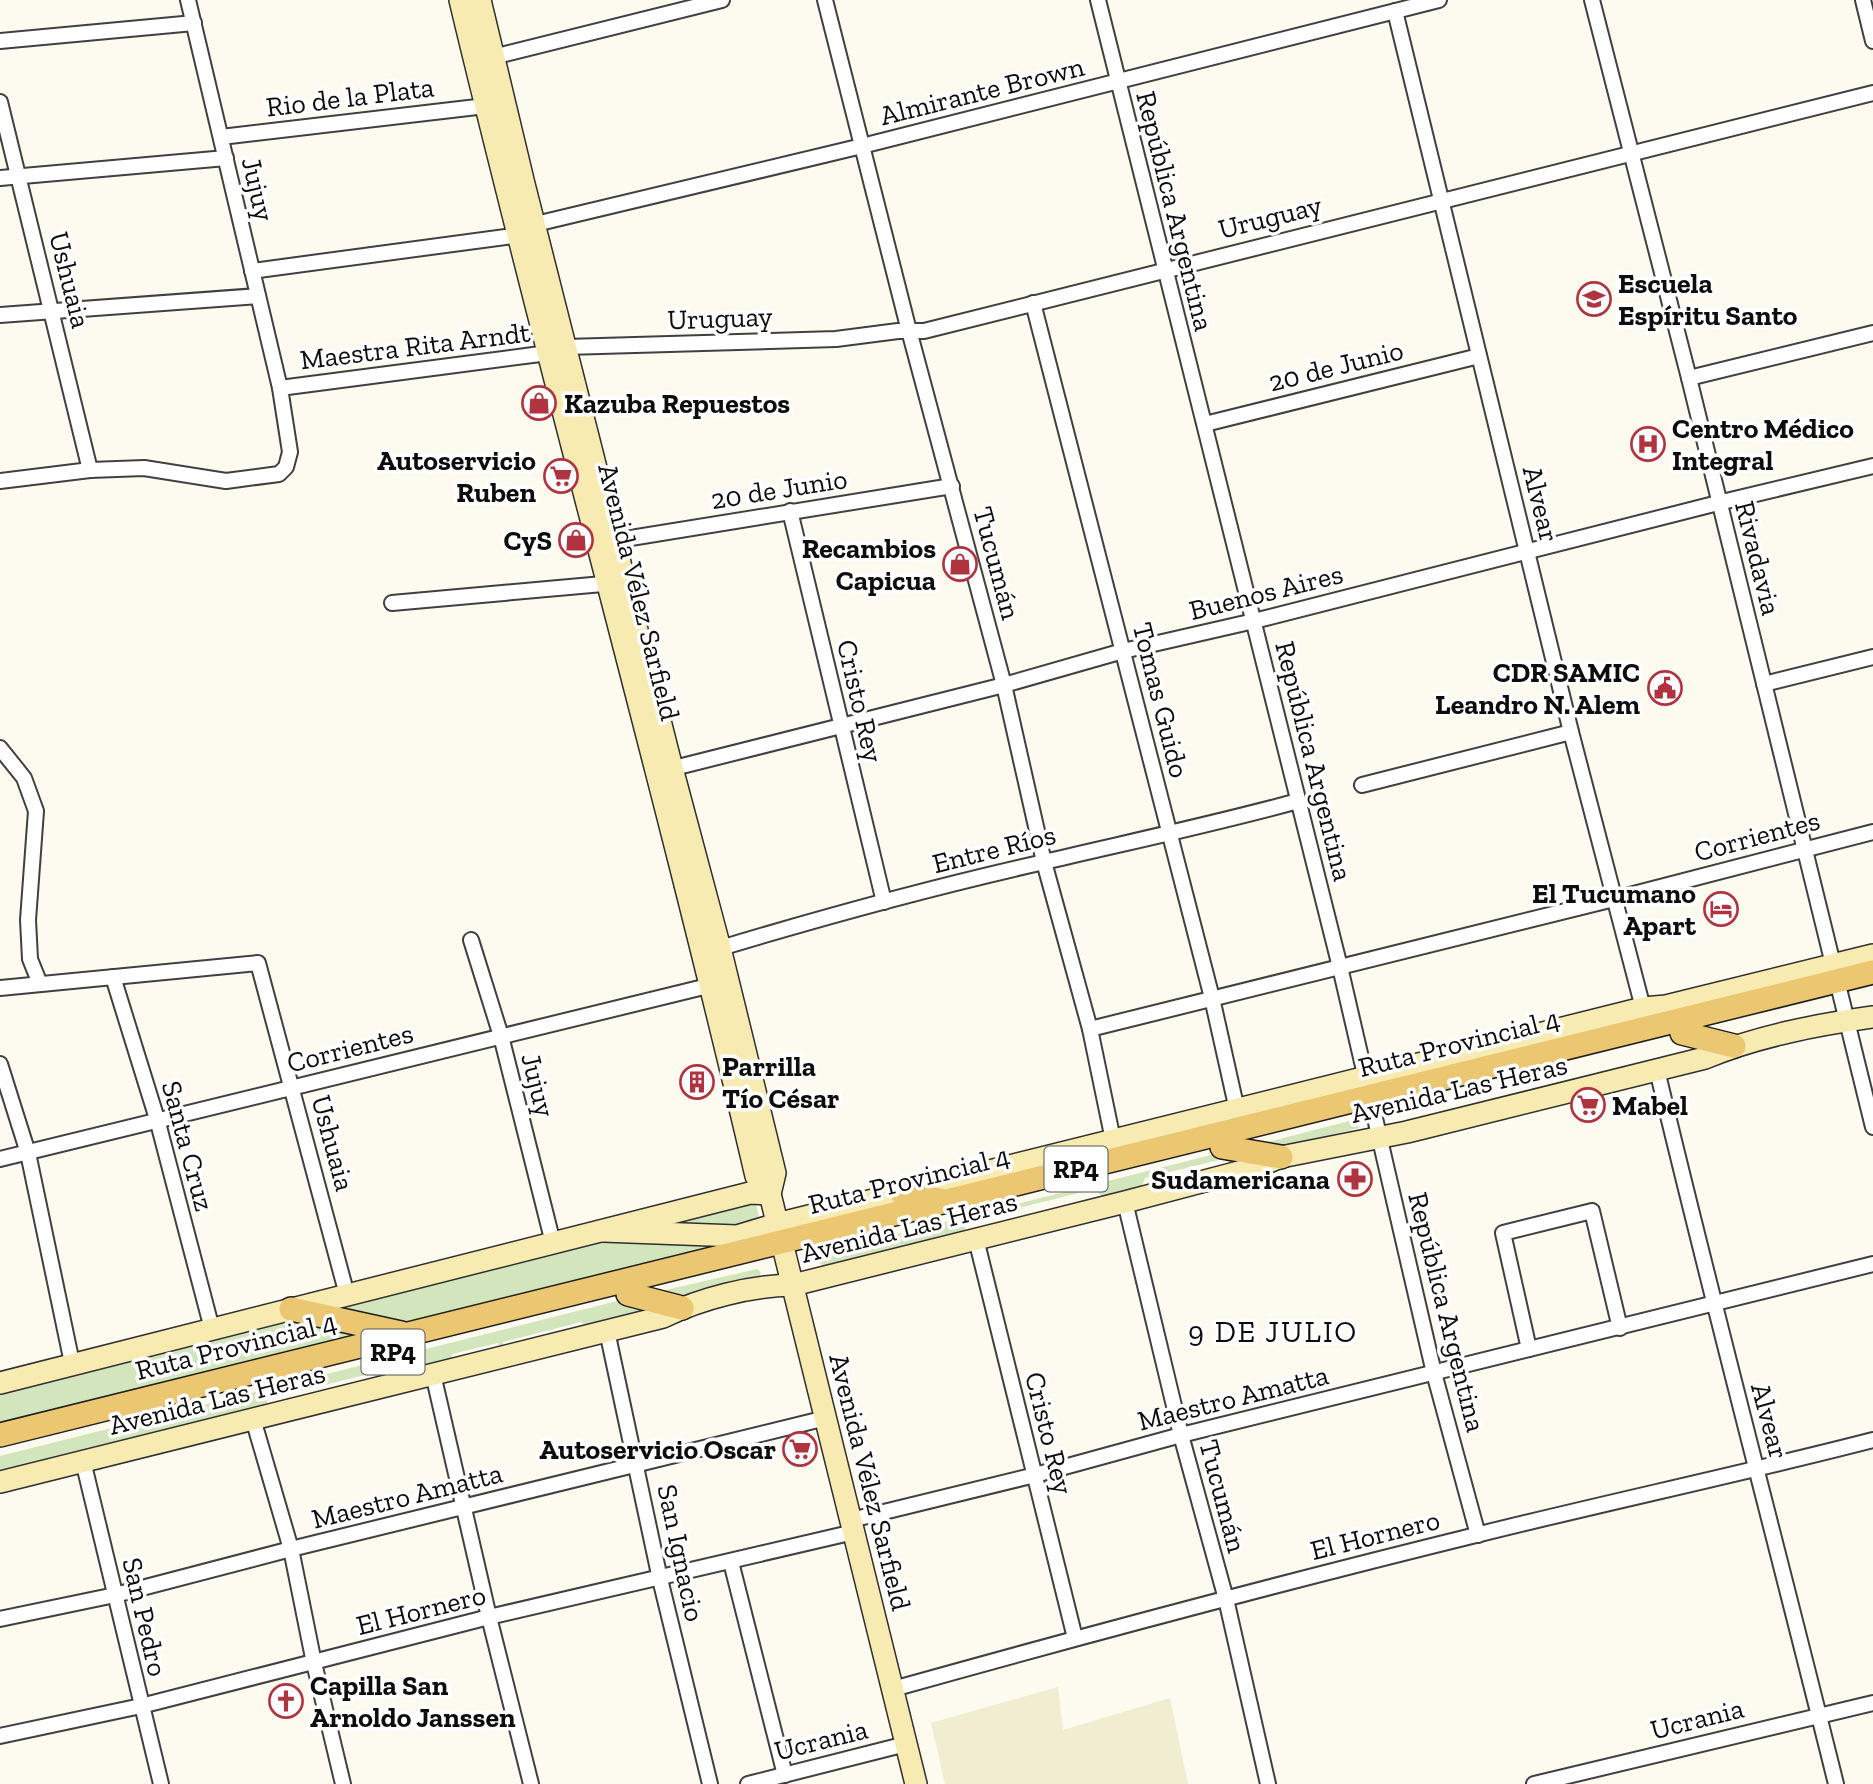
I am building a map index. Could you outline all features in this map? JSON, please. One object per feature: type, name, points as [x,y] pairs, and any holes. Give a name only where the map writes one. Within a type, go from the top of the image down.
[{"type":"main road","name":"Avenida Vélez Sarfield","points":[[460,0],[495,104],[664,770],[720,983],[775,1172],[770,1195],[916,1784]]},
{"type":"main road","name":"Avenida Vélez Sarfield","points":[[480,0],[493,57],[495,104]]},
{"type":"main road","name":"Avenida Las Heras","points":[[603,1231],[782,1240],[902,1193],[1237,1110],[1369,1094],[1643,1008],[1838,980],[1873,955]]},
{"type":"main road","name":"Ruta Provincial 4","points":[[0,1435],[782,1240],[946,1202],[1369,1094],[1873,972]]},
{"type":"main road","name":"Ruta Provincial 4","points":[[0,1450],[628,1294],[782,1240],[1222,1147],[1369,1094],[1682,1033],[1838,980],[1873,986]]},
{"type":"main road","name":"Avenida Las Heras","points":[[0,1482],[663,1317],[682,1308],[749,1290],[793,1285],[1125,1202],[1254,1168],[1281,1157],[1380,1138],[1705,1058],[1734,1046],[1848,1020],[1873,1017]]},
{"type":"main road","points":[[1682,1033],[1734,1046]]},
{"type":"main road","points":[[1222,1147],[1281,1157]]},
{"type":"main road","points":[[0,1382],[750,1193],[770,1195]]},
{"type":"main road","points":[[902,1193],[946,1202]]},
{"type":"main road","points":[[628,1294],[682,1308]]},
{"type":"main road","points":[[291,1309],[408,1334]]},
{"type":"street","name":"Jujuy","points":[[188,0],[281,388]]},
{"type":"street","points":[[493,57],[722,0]]},
{"type":"street","name":"Tucumán","points":[[825,0],[1004,685],[1044,862],[1090,1029],[1113,1140]]},
{"type":"street","name":"República Argentina","points":[[1098,0],[1340,967],[1434,1373],[1478,1535]]},
{"type":"street","name":"Almirante Brown","points":[[252,271],[527,229],[1439,0]]},
{"type":"street","name":"Rivadavia","points":[[1592,0],[1848,1020]]},
{"type":"street","points":[[1863,0],[1873,41]]},
{"type":"street","name":"Alvear","points":[[1395,11],[1571,732],[1643,1008]]},
{"type":"street","points":[[0,41],[194,23]]},
{"type":"street","name":"Uruguay","points":[[557,350],[836,339],[898,331],[924,331],[1873,93]]},
{"type":"street","name":"Ushuaia","points":[[0,102],[90,470]]},
{"type":"street","name":"Rio de la Plata","points":[[220,137],[495,104]]},
{"type":"street","points":[[0,178],[226,158]]},
{"type":"street","points":[[0,315],[258,296]]},
{"type":"street","name":"Tomas Guido","points":[[1033,303],[1212,998],[1237,1110]]},
{"type":"street","points":[[1689,378],[1873,333]]},
{"type":"street","name":"Maestra Rita Arndt","points":[[0,481],[90,470],[144,468],[226,481],[279,474],[286,467],[290,452],[281,388],[557,350]]},
{"type":"street","name":"20 de Junio","points":[[1205,424],[1479,356]]},
{"type":"street","name":"Buenos Aires","points":[[664,770],[1004,685],[1123,651],[1254,621],[1873,466]]},
{"type":"street","name":"20 de Junio","points":[[606,542],[952,486]]},
{"type":"street","name":"Cristo Rey","points":[[790,511],[884,902]]},
{"type":"street","points":[[392,603],[616,582]]},
{"type":"street","points":[[1765,684],[1873,657]]},
{"type":"street","points":[[1363,785],[1571,732]]},
{"type":"street","points":[[0,748],[24,778],[36,811],[28,920],[30,959],[40,984]]},
{"type":"street","name":"Entre Ríos","points":[[712,950],[884,902],[1298,802]]},
{"type":"street","name":"Corrientes","points":[[1090,1029],[1873,832]]},
{"type":"street","name":"Jujuy","points":[[471,940],[501,1036],[553,1243]]},
{"type":"street","name":"Ushuaia","points":[[113,977],[258,963],[347,1295]]},
{"type":"street","points":[[0,988],[113,977]]},
{"type":"street","name":"Santa Cruz","points":[[113,977],[157,1119],[212,1329]]},
{"type":"street","name":"Corrientes","points":[[0,1160],[157,1119],[720,983]]},
{"type":"street","points":[[1848,1020],[1873,1126]]},
{"type":"street","points":[[0,1064],[28,1153],[72,1363]]},
{"type":"street","name":"Alvear","points":[[1657,1070],[1713,1304],[1759,1470],[1836,1784]]},
{"type":"street","name":"Tucumán","points":[[1125,1202],[1181,1435],[1226,1599]]},
{"type":"street","points":[[1529,1349],[1503,1233],[1591,1211],[1620,1328]]},
{"type":"street","name":"Cristo Rey","points":[[976,1239],[1075,1638]]},
{"type":"street","name":"Maestro Amatta","points":[[852,1526],[1181,1435],[1873,1265]]},
{"type":"street","name":"San Ignacio","points":[[607,1331],[660,1579],[710,1784]]},
{"type":"street","points":[[433,1374],[489,1618],[531,1784]]},
{"type":"street","name":"Maestro Amatta","points":[[0,1619],[115,1595],[291,1549],[826,1418]]},
{"type":"street","points":[[253,1419],[291,1549],[314,1663],[343,1784]]},
{"type":"street","name":"El Hornero","points":[[893,1689],[1226,1599],[1873,1440]]},
{"type":"street","name":"San Pedro","points":[[83,1461],[161,1784]]},
{"type":"street","name":"El Hornero","points":[[0,1736],[141,1706],[489,1618],[732,1562],[852,1526]]},
{"type":"street","points":[[732,1562],[785,1775]]},
{"type":"street","points":[[1226,1599],[1268,1784]]},
{"type":"street","name":"Ucrania","points":[[1534,1784],[1873,1703]]},
{"type":"street","name":"Ucrania","points":[[748,1784],[906,1744]]},
{"type":"shaded area","points":[[1058,1687],[1063,1730],[1170,1698],[1188,1784],[945,1784],[931,1723]]},
{"type":"green space","points":[[1357,1119],[1361,1123],[1359,1128],[1276,1149],[1257,1145]]},
{"type":"green space","points":[[1223,1152],[1248,1157],[1234,1165],[1223,1159],[1145,1178],[1142,1187],[1103,1197],[1094,1189],[967,1221],[964,1232],[825,1267],[817,1261],[822,1253]]},
{"type":"green space","points":[[755,1201],[759,1216],[756,1220],[733,1228],[650,1225]]},
{"type":"green space","points":[[582,1242],[738,1242],[412,1329],[322,1308]]},
{"type":"green space","points":[[757,1269],[761,1272],[759,1277],[679,1298],[657,1292]]},
{"type":"green space","points":[[625,1299],[660,1307],[588,1329],[581,1322],[503,1342],[504,1350],[501,1350],[498,1343],[452,1354],[451,1363],[412,1372],[405,1365],[383,1370],[382,1380],[378,1381],[373,1373],[268,1399],[266,1408],[0,1475],[0,1456]]},
{"type":"green space","points":[[284,1317],[372,1334],[0,1430],[0,1388]]},
{"type":"place","name":"Escuela Espíritu Santo","points":[[1594,299]]},
{"type":"place","name":"Kazuba Repuestos","points":[[539,403]]},
{"type":"place","name":"Centro Médico Integral","points":[[1648,444]]},
{"type":"place","name":"Autoservicio Ruben","points":[[561,476]]},
{"type":"place","name":"CyS","points":[[576,540]]},
{"type":"place","name":"Recambios Capicua","points":[[960,564]]},
{"type":"place","name":"CDR SAMIC Leandro N. Alem","points":[[1665,688]]},
{"type":"place","name":"El Tucumano Apart","points":[[1721,909]]},
{"type":"place","name":"Parrilla Tío César","points":[[697,1082]]},
{"type":"place","name":"Mabel","points":[[1588,1105]]},
{"type":"place","name":"Sudamericana","points":[[1355,1179]]},
{"type":"place","name":"Autoservicio Oscar","points":[[800,1449]]},
{"type":"place","name":"Capilla San Arnoldo Janssen","points":[[286,1701]]},
{"type":"district","name":"9 DE JULIO","points":[[1273,1332]]}]
